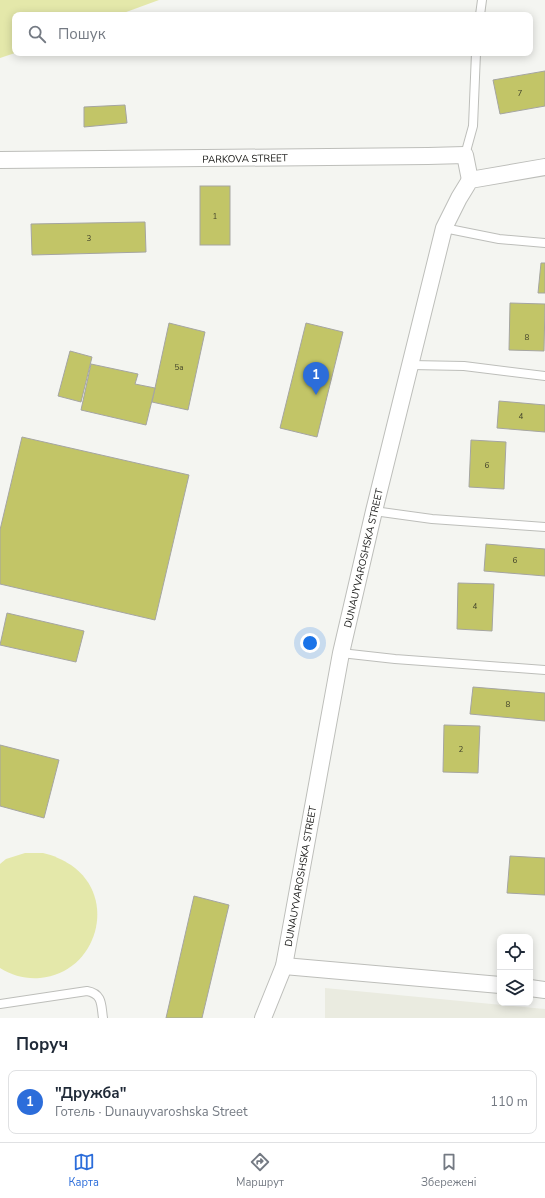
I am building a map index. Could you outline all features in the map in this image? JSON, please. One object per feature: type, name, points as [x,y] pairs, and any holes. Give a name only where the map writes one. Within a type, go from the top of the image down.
[{"type":"street","name":"PARKOVA STREET","points":[[0,160],[465,155]]},
{"type":"street","points":[[465,155],[470,180],[545,167]]},
{"type":"street","name":"DUNAUYVAROSHSKA STREET","points":[[263,1018],[284,966],[341,653],[374,511],[444,228],[470,180]]},
{"type":"street","points":[[284,966],[497,985]]},
{"type":"street","points":[[533,988],[545,990]]},
{"type":"lane","points":[[480,12],[482,0]]},
{"type":"lane","points":[[465,155],[473,126],[476,56]]},
{"type":"lane","points":[[444,228],[499,239],[545,243]]},
{"type":"lane","points":[[411,365],[464,366],[545,376]]},
{"type":"lane","points":[[374,511],[432,519],[545,528]]},
{"type":"lane","points":[[341,653],[545,670]]},
{"type":"lane","points":[[0,1004],[95,992],[100,998],[103,1018]]},
{"type":"shaded area","points":[[325,988],[497,1004],[497,1006],[545,1009],[545,1018],[325,1018]]},
{"type":"green space","points":[[0,0],[159,0],[126,12],[12,12],[12,54],[0,58]]},
{"type":"green space","points":[[25,853],[47,854],[71,865],[86,879],[94,896],[97,914],[95,932],[88,949],[76,963],[60,973],[40,978],[19,976],[0,968],[0,864],[6,859]]},
{"type":"building","points":[[545,71],[545,106],[500,114],[493,80]]},
{"type":"building","points":[[125,105],[127,123],[84,127],[84,107]]},
{"type":"building","points":[[200,186],[230,186],[230,245],[200,245]]},
{"type":"building","points":[[145,222],[146,252],[32,255],[31,224]]},
{"type":"building","points":[[541,263],[545,263],[545,293],[538,293]]},
{"type":"building","points":[[510,303],[545,304],[544,351],[509,350]]},
{"type":"building","points":[[169,323],[205,332],[188,410],[152,402]]},
{"type":"building","points":[[306,323],[343,332],[317,437],[280,428]]},
{"type":"building","points":[[70,351],[92,357],[81,402],[58,396]]},
{"type":"building","points":[[91,364],[138,374],[135,384],[155,388],[146,425],[81,410]]},
{"type":"building","points":[[499,401],[545,405],[545,432],[497,428]]},
{"type":"building","points":[[22,437],[189,475],[155,620],[0,584],[0,530]]},
{"type":"building","points":[[471,440],[506,442],[504,489],[469,487]]},
{"type":"building","points":[[486,544],[545,549],[545,576],[484,571]]},
{"type":"building","points":[[458,583],[494,584],[492,631],[457,629]]},
{"type":"building","points":[[7,613],[84,631],[76,662],[0,645]]},
{"type":"building","points":[[473,687],[545,693],[545,721],[470,714]]},
{"type":"building","points":[[444,725],[480,726],[478,773],[443,772]]},
{"type":"building","points":[[0,745],[59,760],[44,818],[0,806]]},
{"type":"building","points":[[510,856],[545,858],[545,895],[507,893]]},
{"type":"building","points":[[194,896],[229,905],[202,1018],[166,1018]]},
{"type":"place","name":"\"Дружба\"","points":[[316,395]]}]
